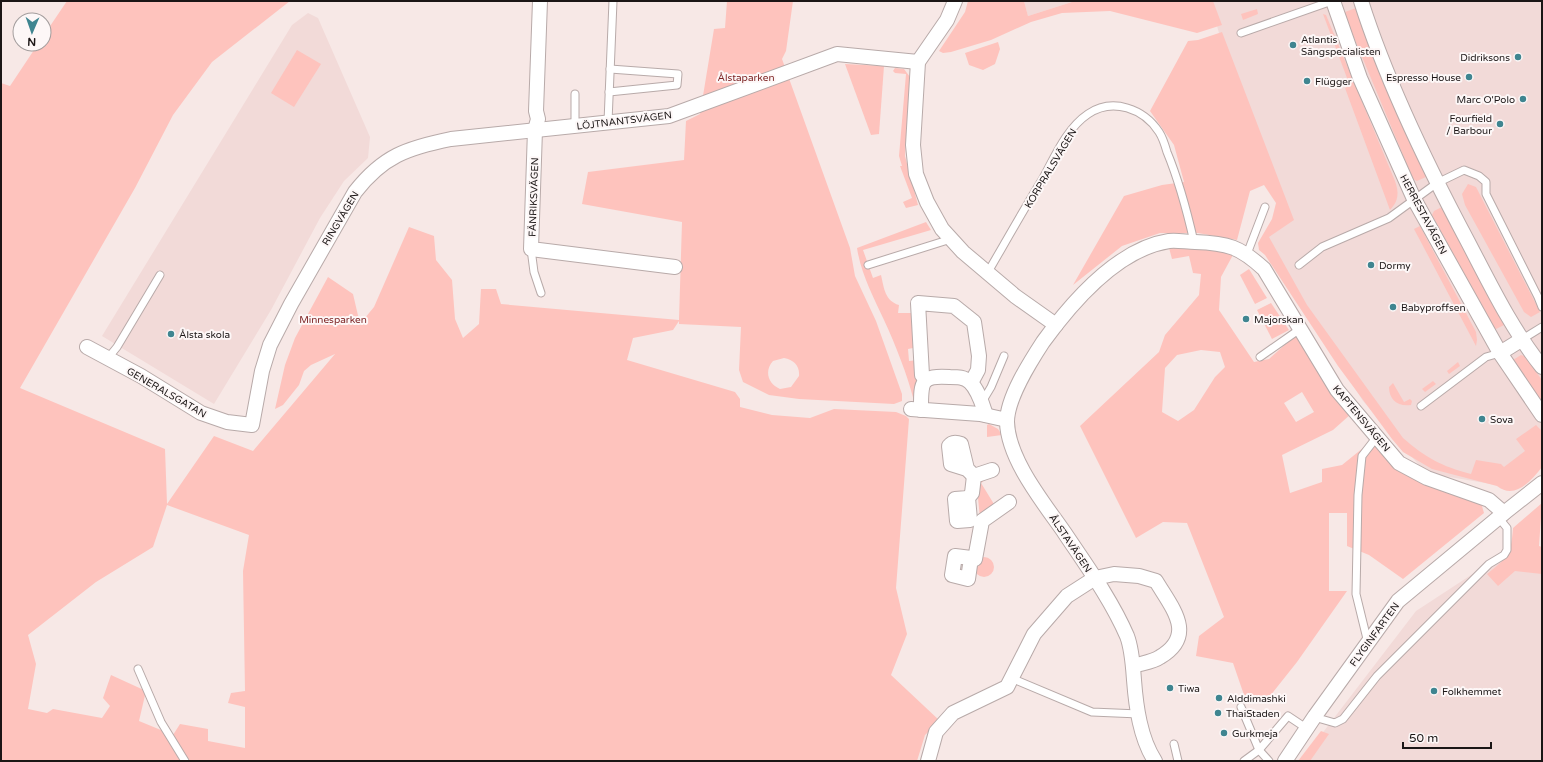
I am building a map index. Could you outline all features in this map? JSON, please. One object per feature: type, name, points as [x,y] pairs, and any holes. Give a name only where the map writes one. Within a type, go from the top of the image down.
[{"type":"street","name":"FÄNRIKSVÄGEN","points":[[540,1],[536,111],[538,119],[535,130],[531,249],[675,267]]},
{"type":"street","points":[[955,1],[947,20],[918,62],[913,145],[916,174],[926,202],[942,229],[951,239],[964,252],[1026,304],[1056,325]]},
{"type":"street","name":"HERRESTAVÄGEN","points":[[1333,1],[1360,78],[1414,199],[1500,353],[1542,415]]},
{"type":"street","points":[[1361,1],[1386,68],[1437,183],[1521,340],[1542,367]]},
{"type":"street","name":"LÖJTNANTSVÄGEN","points":[[535,130],[669,116],[837,54],[918,62]]},
{"type":"street","name":"RINGVÄGEN","points":[[252,425],[262,371],[272,339],[343,210],[368,176],[399,153],[425,144],[450,138],[535,130]]},
{"type":"street","name":"KAPTENSVÄGEN","points":[[1007,420],[1015,391],[1027,365],[1056,325],[1096,281],[1117,263],[1142,249],[1170,241],[1213,242],[1233,247],[1247,254],[1264,269],[1337,390],[1376,438],[1399,463],[1427,478],[1489,500],[1501,515]]},
{"type":"street","points":[[926,380],[922,375],[918,303],[954,306],[974,322],[979,356],[978,370],[971,383]]},
{"type":"street","points":[[1500,353],[1521,340]]},
{"type":"street","name":"GENERALSGATAN","points":[[87,347],[201,413],[226,422],[252,425]]},
{"type":"street","points":[[984,409],[978,392],[971,383],[960,377],[934,376],[926,380],[921,388],[916,409],[984,409],[1007,420]]},
{"type":"street","name":"ÅLSTAVÄGEN","points":[[1007,420],[1009,437],[1018,460],[1040,498],[1095,578],[1127,637],[1144,737],[1155,761]]},
{"type":"street","points":[[971,558],[975,559],[976,521],[968,498],[972,493],[970,473],[992,470]]},
{"type":"street","name":"FLYGINFARTEN","points":[[1285,761],[1310,723],[1398,601],[1501,515],[1542,483]]},
{"type":"street","points":[[976,521],[1010,502]]},
{"type":"street","points":[[928,761],[936,732],[953,712],[1007,687],[1034,634],[1067,596],[1095,578],[1114,574],[1139,576],[1156,581],[1176,614],[1181,630],[1175,645],[1160,658],[1133,666]]},
{"type":"lane","points":[[608,122],[613,1]]},
{"type":"lane","points":[[1241,33],[1333,1]]},
{"type":"lane","points":[[609,92],[677,84],[678,74],[610,69]]},
{"type":"lane","points":[[575,94],[575,126]]},
{"type":"lane","name":"KORPRALSVÄGEN","points":[[988,272],[1062,145],[1076,125],[1089,114],[1103,107],[1121,105],[1133,109],[1149,119],[1160,133],[1185,204],[1194,242]]},
{"type":"lane","points":[[1299,264],[1322,247],[1389,218],[1437,183],[1464,170],[1479,176],[1486,182],[1486,194],[1542,307]]},
{"type":"lane","points":[[1247,254],[1265,207]]},
{"type":"lane","points":[[868,265],[951,239]]},
{"type":"lane","points":[[531,249],[534,272],[541,293]]},
{"type":"lane","points":[[108,358],[118,347],[160,275]]},
{"type":"lane","points":[[1521,340],[1542,327]]},
{"type":"lane","points":[[1260,357],[1300,329]]},
{"type":"lane","points":[[1421,406],[1486,357],[1500,353]]},
{"type":"lane","points":[[984,409],[991,387],[1004,356]]},
{"type":"lane","points":[[1368,643],[1356,594],[1358,495],[1362,456],[1376,438]]},
{"type":"lane","points":[[1244,761],[1259,750],[1288,716],[1310,723],[1335,724],[1343,719],[1377,676],[1489,564],[1504,555],[1507,550],[1507,528],[1501,515]]},
{"type":"lane","points":[[138,669],[161,722],[185,761]]},
{"type":"lane","points":[[1011,678],[1092,712],[1139,714]]},
{"type":"lane","points":[[1241,707],[1259,750],[1269,761]]},
{"type":"lane","points":[[1174,744],[1178,761]]},
{"type":"shaded area","points":[[1024,1],[1075,1],[1028,16]]},
{"type":"shaded area","points":[[1210,1],[1542,1],[1542,449],[1497,485],[1426,473],[1363,401],[1262,242],[1290,215],[1219,33]]},
{"type":"shaded area","points":[[308,13],[318,18],[370,137],[368,158],[344,181],[320,218],[271,310],[214,404],[102,336],[292,25]]},
{"type":"shaded area","points":[[1497,558],[1542,561],[1542,761],[1301,761],[1416,611]]},
{"type":"green space","points":[[67,1],[290,1],[212,62],[173,115],[135,188],[20,388],[165,449],[167,504],[214,436],[253,451],[335,354],[311,365],[304,371],[299,385],[283,405],[275,409],[285,365],[295,338],[328,277],[353,294],[360,324],[374,307],[409,227],[434,236],[436,260],[452,280],[455,319],[463,338],[479,324],[481,289],[496,289],[501,304],[679,320],[682,222],[582,204],[588,172],[684,160],[686,121],[700,114],[714,29],[725,28],[727,1],[793,1],[786,51],[782,59],[850,248],[855,276],[876,321],[902,394],[902,401],[894,404],[799,399],[769,395],[743,382],[739,370],[741,327],[679,324],[679,321],[673,330],[633,338],[627,360],[735,392],[740,399],[740,407],[772,415],[810,418],[834,409],[896,412],[906,416],[909,419],[896,588],[907,634],[891,675],[940,721],[925,735],[917,761],[1,761],[1,83],[10,86],[33,52],[52,52],[52,23]],"holes":[[[784,358],[791,360],[796,364],[799,376],[791,387],[780,389],[770,381],[768,373],[770,365],[773,361]],[[167,505],[249,535],[243,571],[245,691],[231,693],[228,703],[245,707],[245,748],[208,741],[208,729],[180,724],[173,735],[139,721],[146,691],[111,675],[103,698],[110,706],[102,718],[53,709],[47,713],[28,709],[36,664],[28,635],[96,582],[153,547]]]},
{"type":"green space","points":[[968,1],[1024,1],[1028,16],[1075,1],[1213,1],[1222,25],[1197,33],[1110,11],[1062,13],[1031,22],[991,40],[951,52],[943,53],[939,51],[965,12]]},
{"type":"green space","points":[[1356,8],[1359,10],[1427,173],[1426,177],[1417,181],[1413,179],[1345,16],[1345,12]]},
{"type":"green space","points":[[1257,9],[1258,14],[1243,20],[1241,14]]},
{"type":"green space","points":[[1323,14],[1326,15],[1395,181],[1397,200],[1390,210],[1345,88],[1350,86]]},
{"type":"green space","points":[[1222,32],[1294,220],[1269,237],[1307,305],[1403,438],[1419,451],[1434,460],[1451,468],[1471,474],[1476,460],[1501,464],[1504,467],[1525,451],[1516,439],[1536,425],[1542,431],[1542,467],[1528,483],[1516,490],[1504,490],[1497,486],[1432,469],[1403,452],[1338,366],[1265,255],[1259,250],[1258,243],[1272,219],[1276,203],[1264,185],[1250,191],[1237,240],[1198,233],[1160,233],[1122,246],[1073,285],[1124,196],[1162,185],[1184,182],[1174,145],[1150,111],[1188,41],[1198,40]]},
{"type":"green space","points":[[998,42],[1000,49],[995,64],[983,70],[969,65],[965,53]]},
{"type":"green space","points":[[297,50],[321,64],[294,107],[271,93]]},
{"type":"green space","points":[[845,64],[884,66],[879,134],[871,135]]},
{"type":"green space","points":[[895,68],[904,69],[910,77],[905,156],[918,205],[906,208],[903,202],[912,198],[900,166],[902,166],[899,156],[906,74],[895,73],[893,71]]},
{"type":"green space","points":[[1468,184],[1476,187],[1540,312],[1531,317],[1524,312],[1465,205],[1462,194]]},
{"type":"green space","points":[[1442,207],[1506,324],[1496,329],[1493,328],[1432,215],[1434,211]]},
{"type":"green space","points":[[926,222],[931,230],[863,250],[873,278],[881,275],[884,289],[888,297],[894,303],[899,305],[898,313],[914,313],[916,329],[912,331],[913,348],[908,349],[909,361],[918,360],[919,375],[916,381],[919,400],[914,401],[897,350],[864,276],[857,248]]},
{"type":"green space","points":[[1420,226],[1476,332],[1476,346],[1414,229]]},
{"type":"green space","points":[[1187,243],[1234,253],[1221,277],[1219,310],[1254,362],[1269,359],[1297,334],[1351,414],[1333,430],[1282,455],[1290,493],[1322,482],[1322,469],[1342,465],[1363,448],[1376,444],[1480,499],[1484,513],[1403,579],[1369,555],[1347,546],[1347,513],[1329,513],[1329,591],[1347,591],[1297,662],[1270,696],[1258,701],[1244,695],[1233,663],[1196,656],[1199,636],[1224,617],[1187,523],[1163,522],[1136,538],[1080,426],[1159,352],[1165,335],[1199,295],[1201,274],[1193,273],[1189,256],[1172,259],[1168,244]],"holes":[[[1201,350],[1220,352],[1225,367],[1215,377],[1194,410],[1178,421],[1162,412],[1165,368],[1177,355]],[[1302,392],[1314,412],[1296,422],[1284,403]]]},
{"type":"green space","points":[[1249,269],[1267,298],[1255,304],[1240,275]]},
{"type":"green space","points":[[1271,303],[1289,330],[1272,339],[1257,310]]},
{"type":"green space","points":[[1521,355],[1524,356],[1542,380],[1542,405],[1513,360]]},
{"type":"green space","points":[[1458,362],[1460,366],[1449,374],[1447,371]]},
{"type":"green space","points":[[1433,381],[1436,384],[1425,392],[1422,389]]},
{"type":"green space","points":[[1393,383],[1404,402],[1410,399],[1412,401],[1411,405],[1402,405],[1395,402],[1389,392],[1389,387]]},
{"type":"green space","points":[[989,424],[998,429],[1002,435],[987,437],[987,425]]},
{"type":"green space","points":[[989,477],[981,483],[997,509],[980,518],[978,498],[972,498],[975,479]]},
{"type":"green space","points":[[1542,503],[1539,546],[1542,547],[1542,574],[1515,571],[1498,586],[1487,574],[1507,555],[1511,544],[1513,528]]},
{"type":"green space","points":[[984,557],[991,560],[994,567],[991,574],[984,577],[977,574],[974,567],[977,560]]},
{"type":"green space","points":[[1321,731],[1329,734],[1310,761],[1298,761]]},
{"type":"place","name":"Atlantis Sängspecialisten","points":[[1293,45]]},
{"type":"place","name":"Didriksons","points":[[1518,57]]},
{"type":"place","name":"Espresso House","points":[[1469,77]]},
{"type":"place","name":"Flügger","points":[[1307,81]]},
{"type":"place","name":"Marc O'Polo","points":[[1523,99]]},
{"type":"place","name":"Fourfield / Barbour","points":[[1500,124]]},
{"type":"place","name":"Dormy","points":[[1371,265]]},
{"type":"place","name":"Babyproffsen","points":[[1393,307]]},
{"type":"place","name":"Majorskan","points":[[1246,319]]},
{"type":"place","name":"Ålsta skola","points":[[171,334]]},
{"type":"place","name":"Sova","points":[[1482,419]]},
{"type":"place","name":"Tiwa","points":[[1170,688]]},
{"type":"place","name":"Folkhemmet","points":[[1434,691]]},
{"type":"place","name":"Alddimashki","points":[[1219,698]]},
{"type":"place","name":"ThaiStaden","points":[[1218,713]]},
{"type":"place","name":"Gurkmeja","points":[[1224,733]]},
{"type":"park label","name":"Ålstaparken","points":[[746,77]]},
{"type":"park label","name":"Minnesparken","points":[[333,319]]}]
